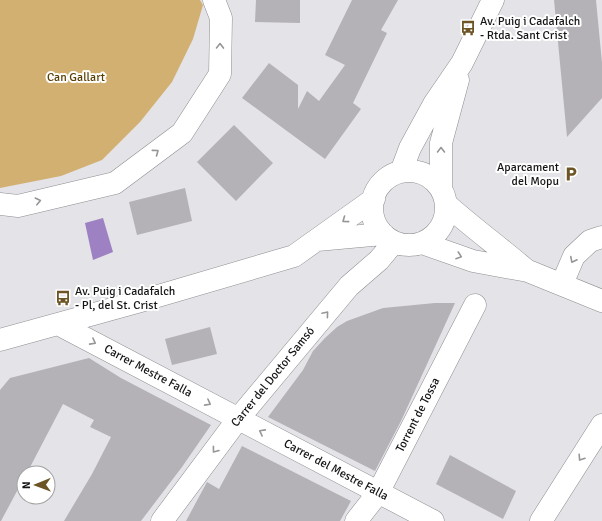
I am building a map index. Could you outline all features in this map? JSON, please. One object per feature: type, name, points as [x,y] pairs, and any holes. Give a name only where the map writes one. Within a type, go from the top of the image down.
[{"type":"street","points":[[0,204],[18,206],[115,184],[182,132],[220,74],[221,18],[214,0]]},
{"type":"street","points":[[401,172],[410,148],[434,104],[462,63],[493,0]]},
{"type":"street","points":[[462,63],[441,143],[444,196],[446,216],[441,228],[429,240],[422,244],[408,246],[388,238],[377,227],[374,218],[372,208],[376,191],[386,179],[401,172],[408,171],[424,174],[436,183],[444,196],[469,225],[497,245],[528,271]]},
{"type":"street","points":[[0,357],[4,339],[294,256],[374,199]]},
{"type":"street","points":[[562,284],[574,256],[590,241],[602,237]]},
{"type":"street","points":[[316,240],[388,238]]},
{"type":"street","name":"Carrer del Doctor Samsó","points":[[162,521],[238,419],[349,286],[378,260],[388,238]]},
{"type":"street","points":[[422,244],[473,261],[528,271],[602,301]]},
{"type":"street","name":"Torrent de Tossa","points":[[356,521],[378,493],[475,305]]},
{"type":"street","name":"Carrer Mestre Falla","points":[[58,324],[238,419]]},
{"type":"street","name":"Carrer del Mestre Falla","points":[[238,419],[434,521]]},
{"type":"street","points":[[541,521],[602,425]]},
{"type":"green space","name":"Can Gallart","points":[[0,0],[200,0],[203,5],[193,39],[172,82],[140,122],[102,160],[61,176],[0,188]]},
{"type":"shaded area","points":[[103,218],[113,252],[93,260],[85,223]]},
{"type":"building","points":[[256,0],[300,0],[300,23],[255,22]]},
{"type":"building","points":[[352,0],[398,0],[381,30],[387,33],[353,103],[361,109],[325,159],[242,98],[269,63],[298,85],[298,109],[307,91],[319,101],[345,65],[325,55]]},
{"type":"building","points":[[554,0],[596,0],[602,63],[602,98],[567,137]]},
{"type":"building","points":[[234,125],[273,163],[236,201],[197,162]]},
{"type":"building","points":[[185,188],[192,221],[137,235],[129,202]]},
{"type":"building","points":[[435,303],[455,303],[401,421],[375,471],[268,417],[303,370],[313,351],[337,327],[347,321],[383,308]]},
{"type":"building","points":[[210,327],[217,354],[172,365],[165,339]]},
{"type":"building","points":[[89,358],[121,378],[211,425],[182,467],[141,521],[64,521],[92,474],[111,437],[90,427],[94,420],[63,404],[31,465],[16,465],[16,493],[0,521],[0,390],[10,378]]},
{"type":"building","points":[[242,446],[351,501],[340,521],[186,521],[207,482],[219,489]]},
{"type":"building","points":[[450,455],[516,491],[503,519],[436,484]]},
{"type":"place","name":"Av. Puig i Cadafalch - Rtda. Sant Crist","points":[[468,28]]},
{"type":"place","name":"Aparcament del Mopu","points":[[571,174]]},
{"type":"place","name":"Av. Puig i Cadafalch - Pl, del St. Crist","points":[[63,298]]}]
